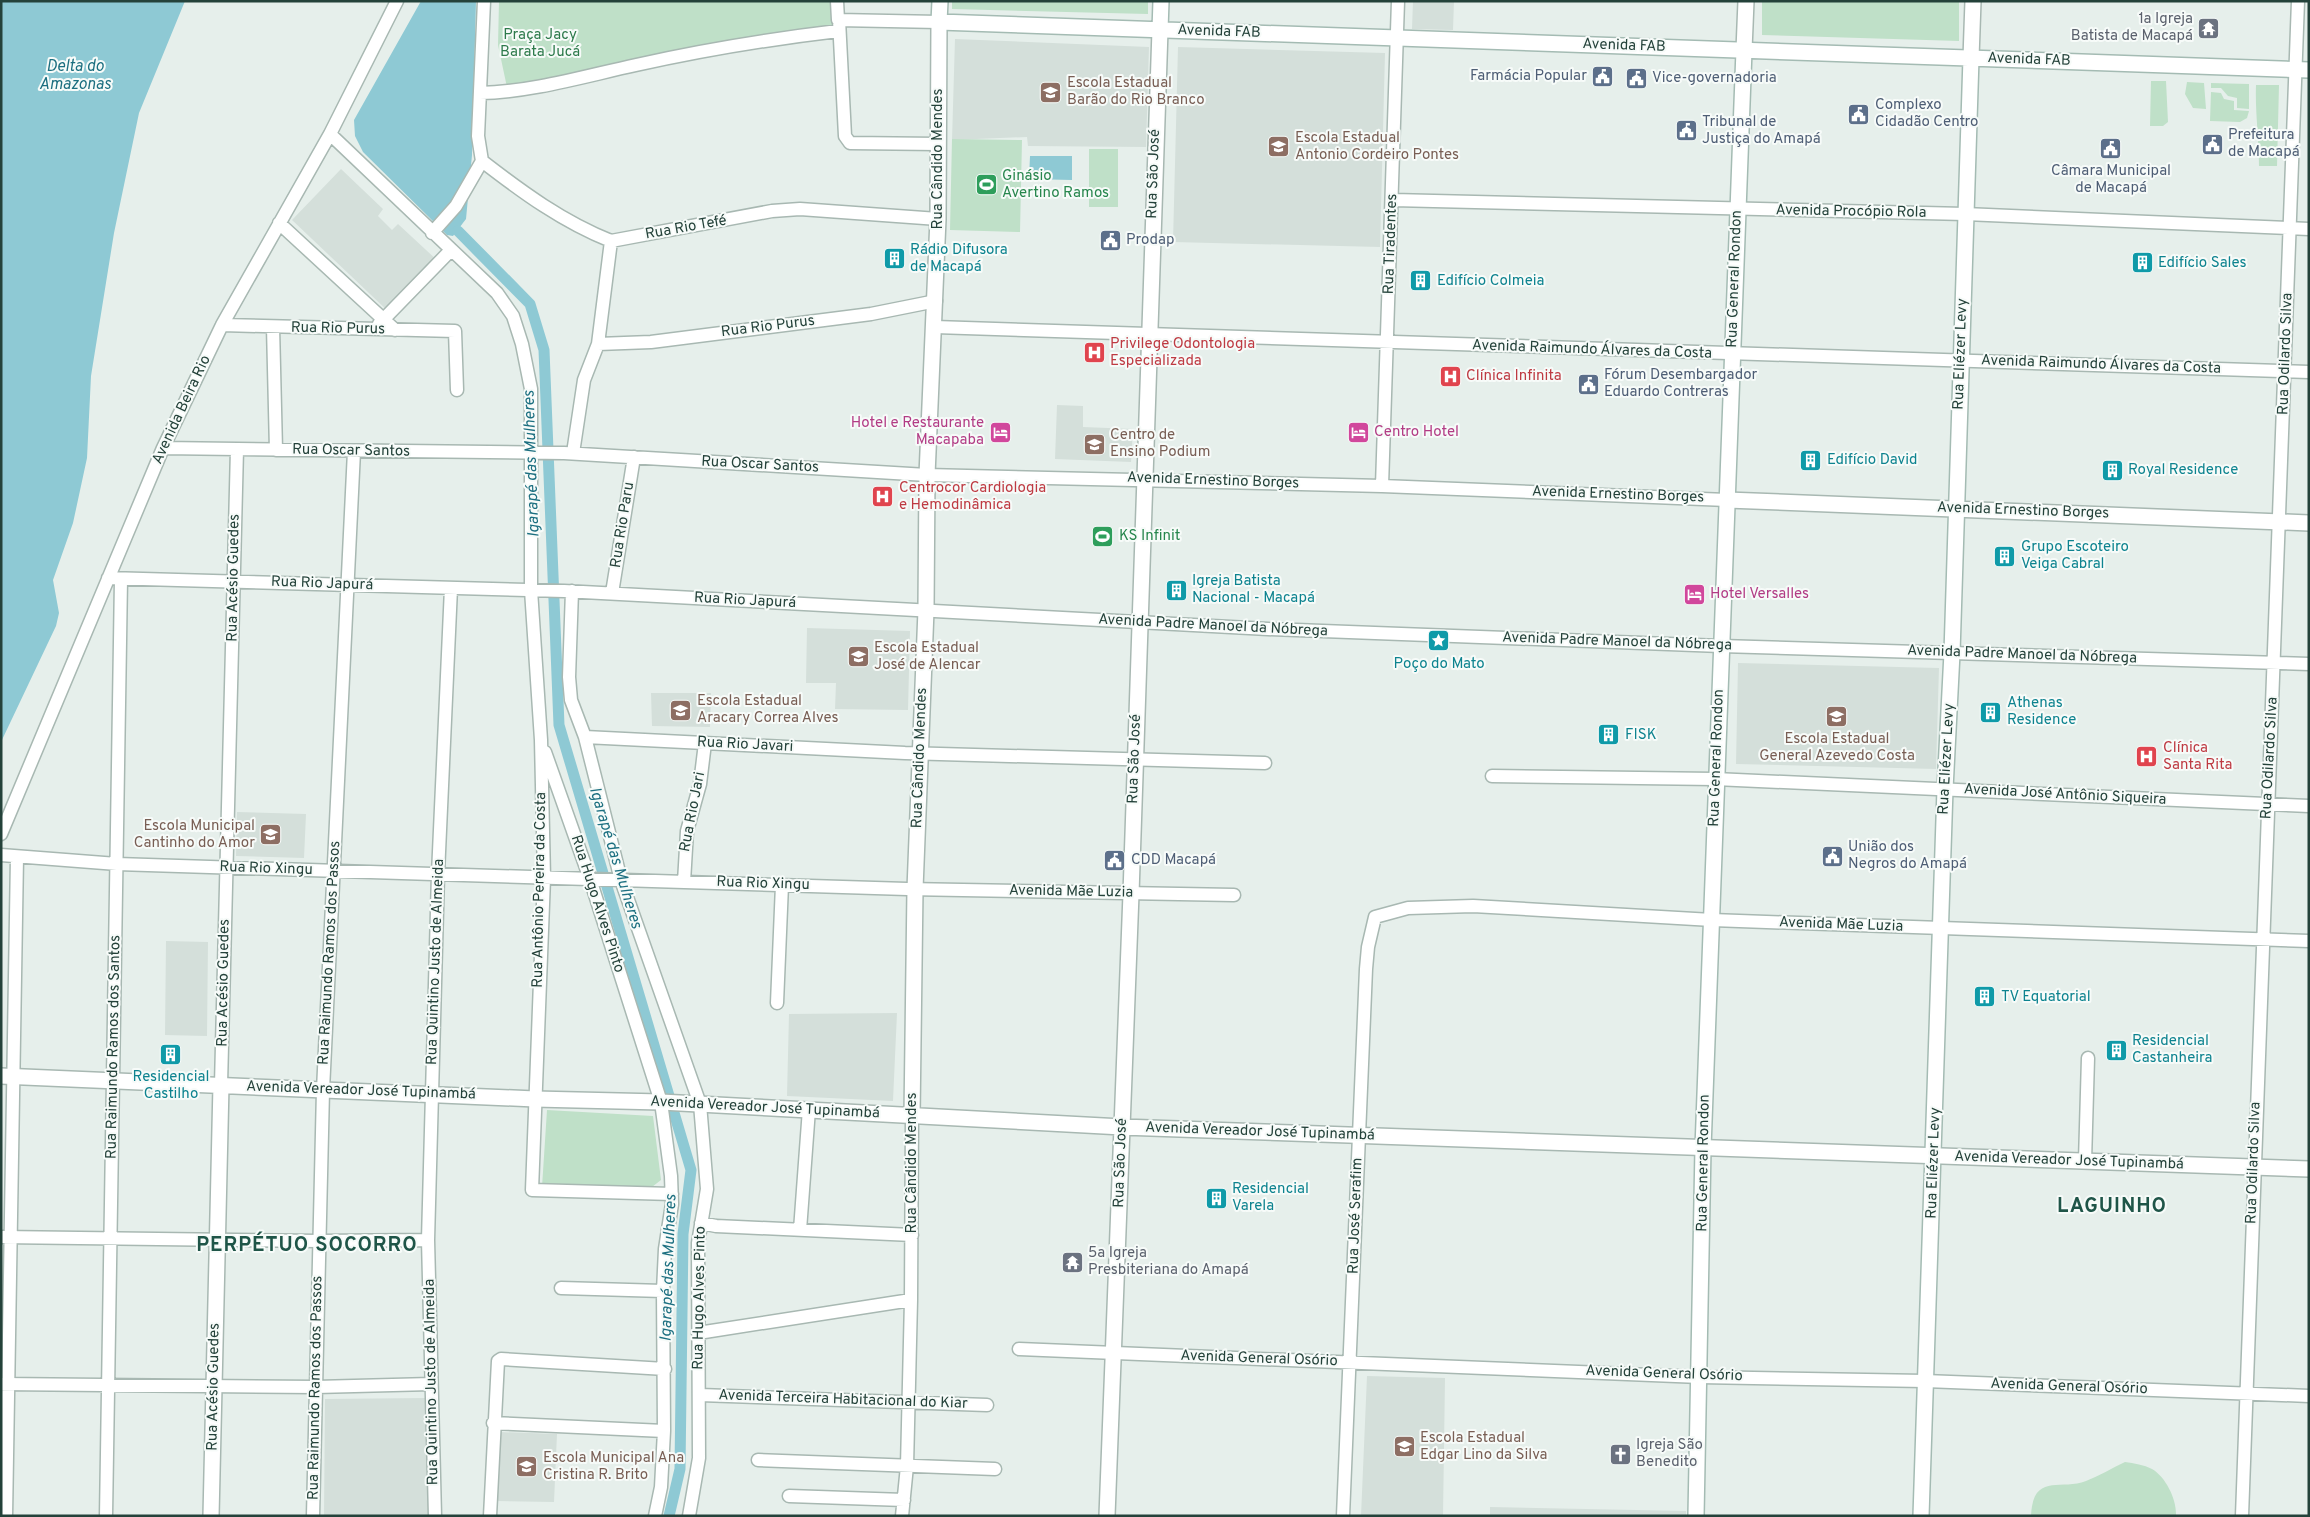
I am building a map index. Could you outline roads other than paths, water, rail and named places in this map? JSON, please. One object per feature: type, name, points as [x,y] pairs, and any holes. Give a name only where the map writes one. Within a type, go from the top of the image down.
[{"type":"street","name":"Avenida Beira Rio","points":[[1,834],[162,448],[222,325],[330,134],[397,1]]},
{"type":"street","points":[[436,229],[456,206],[482,161],[478,136],[484,1]]},
{"type":"street","points":[[837,1],[845,136],[850,143],[939,144]]},
{"type":"street","name":"Rua Cândido Mendes","points":[[902,1516],[907,1466],[912,1235],[912,753],[926,610],[927,475],[935,327],[938,219],[940,1]]},
{"type":"street","name":"Rua São José","points":[[1107,1516],[1115,1354],[1139,623],[1146,479],[1148,334],[1161,1]]},
{"type":"street","name":"Rua Tiradentes","points":[[1382,486],[1393,200],[1398,1]]},
{"type":"street","name":"Rua General Rondon","points":[[1696,1516],[1703,1148],[1712,920],[1715,779],[1746,1]]},
{"type":"street","name":"Rua Eliézer Levy","points":[[1921,1516],[1973,1]]},
{"type":"street","name":"Rua Odilardo Silva","points":[[2242,1516],[2268,804],[2275,663],[2277,522],[2286,372],[2290,228],[2302,70],[2298,1]]},
{"type":"street","points":[[480,93],[522,89],[838,26],[939,22]]},
{"type":"street","name":"Avenida FAB","points":[[939,22],[2302,70]]},
{"type":"street","name":"Rua Antônio Pereira da Costa","points":[[330,134],[436,229],[451,250],[497,293],[513,316],[522,344],[531,389],[534,453],[533,590],[541,740],[544,878],[532,1190],[672,1194]]},
{"type":"street","points":[[482,161],[518,189],[565,220],[611,241],[598,344],[584,380],[568,453]]},
{"type":"street","name":"Avenida Procópio Rola","points":[[1393,200],[1965,214],[2309,229]]},
{"type":"street","name":"Rua Rio Tefé","points":[[611,241],[772,211],[819,210],[938,219]]},
{"type":"street","points":[[279,223],[394,330]]},
{"type":"street","points":[[374,329],[451,250]]},
{"type":"street","name":"Rua Rio Purus","points":[[598,344],[651,342],[862,316],[936,301]]},
{"type":"street","name":"Rua Rio Purus","points":[[222,325],[455,331],[457,390]]},
{"type":"street","points":[[273,327],[276,450]]},
{"type":"street","name":"Avenida Raimundo Álvares da Costa","points":[[935,327],[2309,372]]},
{"type":"street","name":"Rua Oscar Santos","points":[[162,448],[568,453],[927,475]]},
{"type":"street","name":"Rua Acésio Guedes","points":[[211,1516],[237,450]]},
{"type":"street","name":"Rua Raimundo Ramos dos Passos","points":[[313,1516],[323,1090],[354,451]]},
{"type":"street","name":"Rua Rio Paru","points":[[612,593],[634,457]]},
{"type":"street","name":"Avenida Ernestino Borges","points":[[927,475],[1382,486],[2309,523]]},
{"type":"street","name":"Rua Rio Japurá","points":[[108,578],[568,591],[926,610]]},
{"type":"street","name":"Rua Raimundo Ramos dos Santos","points":[[106,1516],[121,579]]},
{"type":"street","name":"Rua Quintino Justo de Almeida","points":[[435,1516],[428,1240],[438,874],[451,588]]},
{"type":"street","name":"Rua Hugo Alves Pinto","points":[[568,591],[569,677],[576,717],[585,737],[620,880],[695,1104],[707,1189],[698,1243],[699,1458],[689,1516]]},
{"type":"street","name":"Avenida Padre Manoel da Nóbrega","points":[[926,610],[1139,623],[1721,646],[2309,664]]},
{"type":"street","name":"Rua Rio Javari","points":[[585,737],[912,753]]},
{"type":"street","name":"Rua Hugo Alves Pinto","points":[[541,740],[596,879],[664,1102],[672,1194],[665,1249],[663,1291],[665,1369],[661,1487],[654,1516]]},
{"type":"street","name":"Rua Rio Jari","points":[[684,882],[687,831],[700,784],[705,743]]},
{"type":"street","points":[[912,753],[1265,763]]},
{"type":"street","name":"Avenida José Antônio Siqueira","points":[[1492,776],[1715,779],[2309,806]]},
{"type":"street","name":"Rua Rio Xingu","points":[[1,855],[117,864],[596,879]]},
{"type":"street","points":[[6,1516],[7,1076],[16,857]]},
{"type":"street","points":[[596,879],[620,880]]},
{"type":"street","name":"Rua Rio Xingu","points":[[620,880],[911,889]]},
{"type":"street","points":[[777,1003],[782,885]]},
{"type":"street","name":"Avenida Mãe Luzia","points":[[911,889],[1234,895]]},
{"type":"street","name":"Avenida Mãe Luzia","points":[[1375,918],[1408,908],[1464,906],[1712,920],[2309,941]]},
{"type":"street","name":"Rua José Serafim","points":[[1343,1516],[1368,947],[1375,918]]},
{"type":"street","points":[[2085,1161],[2088,1058]]},
{"type":"street","name":"Avenida Vereador José Tupinambá","points":[[7,1076],[535,1099],[664,1102],[1122,1128],[2309,1169]]},
{"type":"street","points":[[800,1230],[809,1110]]},
{"type":"street","points":[[701,1223],[912,1235]]},
{"type":"street","points":[[6,1237],[319,1241],[428,1240]]},
{"type":"street","points":[[561,1288],[663,1291]]},
{"type":"street","points":[[698,1332],[911,1300]]},
{"type":"street","name":"Avenida General Osório","points":[[1019,1349],[1700,1376],[1925,1381],[2309,1396]]},
{"type":"street","points":[[490,1516],[493,1423],[498,1361],[501,1359],[665,1369]]},
{"type":"street","points":[[5,1384],[316,1387],[431,1384]]},
{"type":"street","name":"Avenida Terceira Habitacional do Kiar","points":[[700,1395],[987,1405]]},
{"type":"street","points":[[493,1423],[664,1431]]},
{"type":"street","points":[[758,1460],[995,1469]]},
{"type":"street","points":[[789,1496],[904,1500]]},
{"type":"water","name":"Delta do Amazonas","points":[[1,1],[185,1],[139,113],[114,233],[91,376],[87,458],[73,523],[53,580],[59,613],[56,626],[1,742]]},
{"type":"water","points":[[421,1],[476,1],[472,155],[466,219],[453,236],[447,235],[363,152],[355,136],[354,120]]},
{"type":"water","points":[[1030,156],[1072,156],[1072,180],[1029,179]]},
{"type":"waterway","name":"Igarapé das Mulheres","points":[[458,231],[530,304],[544,350],[559,725],[691,1170],[683,1234],[680,1469],[669,1516]]},
{"type":"place","name":"1a Igreja Batista de Macapá","points":[[2209,28]]},
{"type":"place","name":"Farmácia Popular","points":[[1603,76]]},
{"type":"place","name":"Vice-governadoria","points":[[1636,78]]},
{"type":"place","name":"Escola Estadual Barão do Rio Branco","points":[[1051,92]]},
{"type":"place","name":"Complexo Cidadão Centro","points":[[1859,114]]},
{"type":"place","name":"Tribunal de Justiça do Amapá","points":[[1686,131]]},
{"type":"place","name":"Prefeitura de Macapá","points":[[2212,144]]},
{"type":"place","name":"Escola Estadual Antonio Cordeiro Pontes","points":[[1279,147]]},
{"type":"place","name":"Câmara Municipal de Macapá","points":[[2111,148]]},
{"type":"place","name":"Ginásio Avertino Ramos","points":[[986,185]]},
{"type":"place","name":"Prodap","points":[[1110,240]]},
{"type":"place","name":"Rádio Difusora de Macapá","points":[[894,259]]},
{"type":"place","name":"Edifício Sales","points":[[2142,263]]},
{"type":"place","name":"Edifício Colmeia","points":[[1421,281]]},
{"type":"place","name":"Privilege Odontologia Especializada","points":[[1094,353]]},
{"type":"place","name":"Clínica Infinita","points":[[1450,376]]},
{"type":"place","name":"Fórum Desembargador Eduardo Contreras","points":[[1588,384]]},
{"type":"place","name":"Hotel e Restaurante Macapaba","points":[[1000,432]]},
{"type":"place","name":"Centro Hotel","points":[[1358,432]]},
{"type":"place","name":"Centro de Ensino Podium","points":[[1094,444]]},
{"type":"place","name":"Edifício David","points":[[1811,460]]},
{"type":"place","name":"Royal Residence","points":[[2112,470]]},
{"type":"place","name":"Centrocor Cardiologia e Hemodinâmica","points":[[883,497]]},
{"type":"place","name":"KS Infinit","points":[[1103,536]]},
{"type":"place","name":"Grupo Escoteiro Veiga Cabral","points":[[2005,556]]},
{"type":"place","name":"Igreja Batista Nacional - Macapá","points":[[1176,590]]},
{"type":"place","name":"Hotel Versalles","points":[[1694,594]]},
{"type":"place","name":"Poço do Mato","points":[[1439,641]]},
{"type":"place","name":"Escola Estadual José de Alencar","points":[[858,657]]},
{"type":"place","name":"Escola Estadual Aracary Correa Alves","points":[[681,710]]},
{"type":"place","name":"Athenas Residence","points":[[1991,712]]},
{"type":"place","name":"Escola Estadual General Azevedo Costa","points":[[1837,716]]},
{"type":"place","name":"FISK","points":[[1609,735]]},
{"type":"place","name":"Clínica Santa Rita","points":[[2147,757]]},
{"type":"place","name":"Escola Municipal Cantinho do Amor","points":[[271,835]]},
{"type":"place","name":"União dos Negros do Amapá","points":[[1832,856]]},
{"type":"place","name":"CDD Macapá","points":[[1115,860]]},
{"type":"place","name":"TV Equatorial","points":[[1985,997]]},
{"type":"place","name":"Residencial Castanheira","points":[[2116,1050]]},
{"type":"place","name":"Residencial Castilho","points":[[171,1054]]},
{"type":"place","name":"Residencial Varela","points":[[1216,1198]]},
{"type":"place","name":"5a Igreja Presbiteriana do Amapá","points":[[1072,1262]]},
{"type":"place","name":"Escola Estadual Edgar Lino da Silva","points":[[1404,1447]]},
{"type":"place","name":"Igreja São Benedito","points":[[1620,1454]]},
{"type":"place","name":"Escola Municipal Ana Cristina R. Brito","points":[[527,1467]]},
{"type":"district","name":"LAGUINHO","points":[[2112,1207]]},
{"type":"district","name":"PERPÉTUO SOCORRO","points":[[307,1246]]},
{"type":"park label","name":"Praça Jacy Barata Jucá","points":[[540,44]]}]
